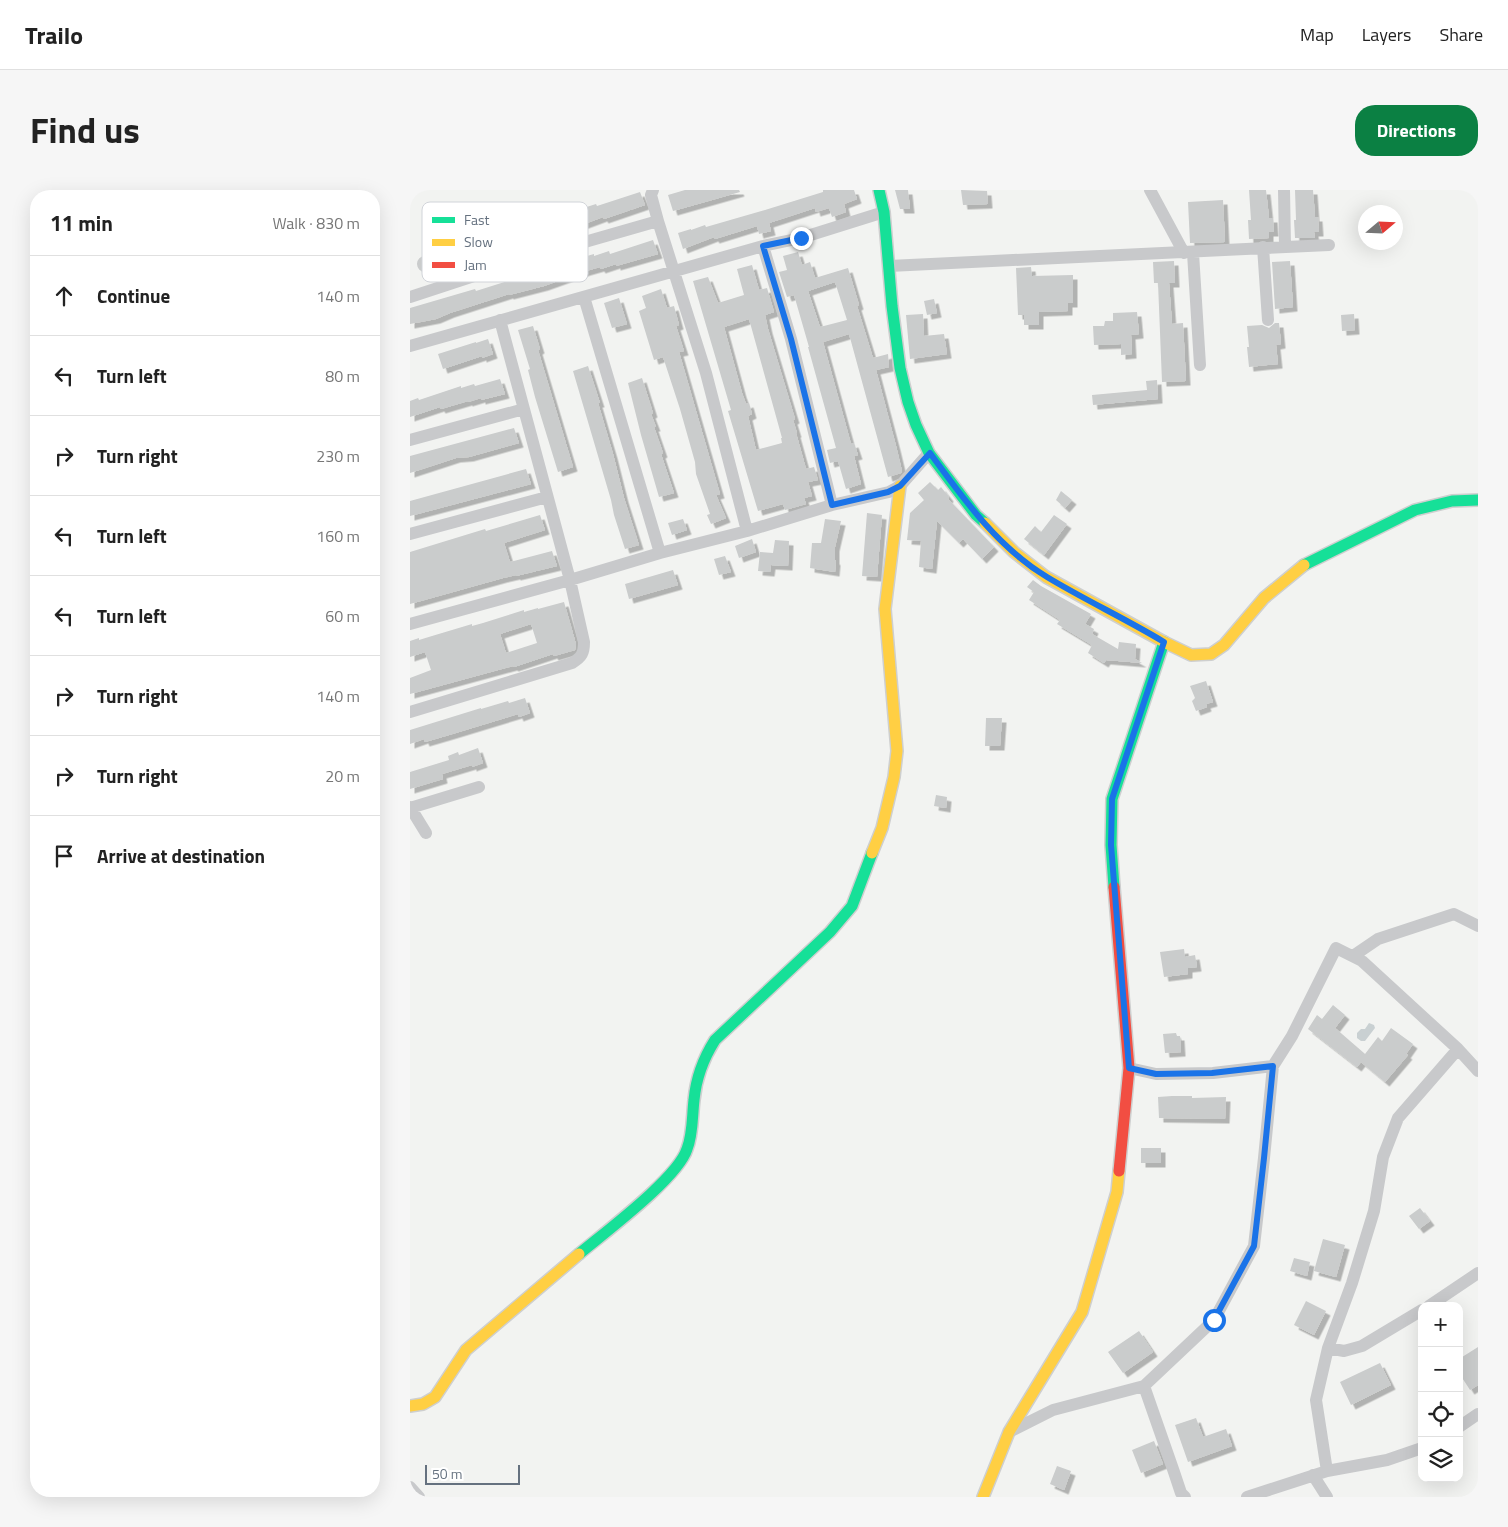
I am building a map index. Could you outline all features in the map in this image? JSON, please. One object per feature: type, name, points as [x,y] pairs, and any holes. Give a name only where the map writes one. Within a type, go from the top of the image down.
[{"type":"street","points":[[653,190],[651,195],[658,221],[706,373],[747,531]]},
{"type":"street","points":[[879,190],[884,212],[900,368],[908,402],[923,442],[976,515],[1014,552],[1046,577],[1164,642],[1191,655],[1211,654],[1224,645],[1264,598],[1300,566],[1415,510],[1452,501],[1478,500]]},
{"type":"street","points":[[1150,190],[1189,253],[1200,366]]},
{"type":"street","points":[[1284,190],[1285,246]]},
{"type":"street","points":[[410,346],[763,246],[801,238],[884,212]]},
{"type":"street","points":[[588,241],[658,221]]},
{"type":"street","points":[[889,266],[1329,245]]},
{"type":"street","points":[[763,246],[791,339],[832,505]]},
{"type":"street","points":[[1263,247],[1268,320]]},
{"type":"street","points":[[410,297],[456,282]]},
{"type":"street","points":[[584,297],[660,553]]},
{"type":"street","points":[[410,712],[572,662],[581,657],[584,651],[584,642],[570,580],[500,320]]},
{"type":"street","points":[[410,440],[524,409]]},
{"type":"street","points":[[410,624],[660,553],[747,531],[832,505],[888,492],[900,486],[930,453]]},
{"type":"street","points":[[410,1406],[423,1404],[435,1397],[466,1350],[642,1201],[675,1170],[687,1152],[696,1084],[704,1056],[714,1040],[830,932],[852,906],[882,828],[894,777],[897,751],[885,608],[900,486]]},
{"type":"street","points":[[410,534],[547,497]]},
{"type":"street","points":[[982,1497],[1009,1432],[1082,1312],[1117,1192],[1129,1068],[1111,845],[1112,799],[1164,642]]},
{"type":"street","points":[[426,833],[410,807],[479,787]]},
{"type":"street","points":[[1353,956],[1378,939],[1454,914],[1478,926]]},
{"type":"street","points":[[1009,1432],[1053,1410],[1144,1386],[1214,1320],[1254,1246],[1273,1066],[1292,1036],[1336,948],[1362,960],[1458,1049],[1478,1071]]},
{"type":"street","points":[[1327,1471],[1316,1400],[1328,1348],[1355,1274],[1374,1211],[1383,1157],[1398,1118],[1458,1049]]},
{"type":"street","points":[[1129,1068],[1165,1074],[1212,1073],[1273,1066]]},
{"type":"street","points":[[1435,1302],[1478,1273]]},
{"type":"street","points":[[1328,1348],[1344,1351],[1362,1346],[1418,1313]]},
{"type":"street","points":[[1144,1386],[1181,1493],[1185,1497]]},
{"type":"street","points":[[1463,1424],[1478,1414]]},
{"type":"street","points":[[1247,1497],[1327,1471],[1387,1460],[1418,1449]]},
{"type":"street","points":[[1313,1475],[1327,1497]]},
{"type":"street","points":[[410,1487],[419,1497]]},
{"type":"shaded area","points":[[1369,1023],[1374,1025],[1375,1028],[1365,1041],[1361,1041],[1357,1038],[1357,1033],[1361,1029],[1365,1029]]},
{"type":"building","points":[[685,190],[739,190],[740,192],[673,211],[668,195]]},
{"type":"building","points":[[823,190],[854,190],[857,199],[844,204],[846,212],[832,217],[829,208],[816,212],[815,208],[769,223],[771,231],[759,234],[757,226],[715,239],[714,237],[683,249],[678,233],[765,210],[823,192]]},
{"type":"building","points":[[895,190],[908,190],[910,209],[900,209]]},
{"type":"building","points":[[961,190],[987,191],[988,204],[963,205]]},
{"type":"building","points":[[1249,190],[1266,190],[1269,218],[1273,218],[1274,232],[1269,232],[1269,238],[1249,239],[1248,220],[1251,220]]},
{"type":"building","points":[[1295,190],[1313,190],[1315,217],[1318,217],[1319,232],[1314,232],[1315,238],[1295,238]]},
{"type":"building","points":[[640,192],[645,205],[588,223],[588,206],[596,204],[597,206]]},
{"type":"building","points":[[1223,200],[1225,242],[1190,243],[1188,202]]},
{"type":"building","points":[[653,240],[658,254],[616,266],[616,264],[601,269],[600,267],[588,270],[588,256],[609,251],[610,254]]},
{"type":"building","points":[[798,252],[802,265],[810,262],[815,278],[848,268],[873,358],[888,354],[889,367],[876,370],[896,446],[901,473],[888,477],[849,334],[823,342],[851,444],[854,443],[858,455],[854,456],[861,484],[846,489],[838,461],[830,463],[827,450],[836,448],[794,295],[787,297],[779,272],[787,270],[783,256]],"holes":[[[835,282],[847,320],[820,327],[808,291]]]},
{"type":"building","points":[[422,257],[422,271],[419,270],[417,264],[419,258]]},
{"type":"building","points":[[1174,261],[1175,283],[1169,283],[1172,324],[1183,323],[1186,381],[1162,382],[1158,283],[1154,283],[1153,262]]},
{"type":"building","points":[[1290,261],[1293,307],[1275,309],[1272,262]]},
{"type":"building","points":[[752,265],[759,290],[767,288],[774,312],[765,315],[768,329],[795,419],[793,420],[806,469],[814,467],[818,480],[808,482],[812,496],[804,498],[806,504],[785,510],[783,504],[758,511],[728,411],[731,410],[693,281],[708,277],[718,303],[744,295],[737,269]],"holes":[[[749,319],[782,443],[756,450],[748,416],[752,414],[749,403],[746,404],[742,393],[724,327]]]},
{"type":"building","points":[[1031,267],[1032,276],[1073,275],[1073,303],[1068,303],[1068,311],[1039,312],[1039,325],[1024,325],[1024,315],[1018,315],[1016,268]]},
{"type":"building","points":[[505,282],[555,282],[509,294],[436,319],[410,324],[410,308],[475,289],[476,291]]},
{"type":"building","points":[[661,289],[667,308],[674,306],[679,325],[676,326],[684,351],[679,352],[720,494],[716,495],[726,518],[711,524],[707,515],[710,514],[696,474],[695,462],[680,409],[663,357],[654,360],[639,311],[646,308],[642,296]]},
{"type":"building","points":[[619,298],[627,324],[612,328],[604,303]]},
{"type":"building","points":[[934,299],[937,313],[927,315],[924,301]]},
{"type":"building","points":[[1137,312],[1139,334],[1131,335],[1132,354],[1121,355],[1121,344],[1094,345],[1093,326],[1104,326],[1105,321],[1113,321],[1113,313]]},
{"type":"building","points":[[923,314],[924,336],[944,334],[947,354],[910,359],[906,315]]},
{"type":"building","points":[[1354,314],[1355,330],[1342,331],[1341,315]]},
{"type":"building","points":[[1275,323],[1279,323],[1281,344],[1276,345],[1278,364],[1249,367],[1247,326],[1262,325],[1269,328]]},
{"type":"building","points":[[533,326],[540,349],[538,350],[573,467],[558,472],[535,397],[528,370],[530,369],[518,330]]},
{"type":"building","points":[[488,339],[493,354],[443,369],[438,354]]},
{"type":"building","points":[[588,366],[600,403],[598,403],[624,498],[639,545],[625,549],[573,371]]},
{"type":"building","points":[[642,378],[653,413],[651,414],[656,427],[654,427],[663,453],[661,454],[674,493],[659,497],[628,383]]},
{"type":"building","points":[[500,379],[505,394],[468,401],[441,409],[440,407],[410,417],[410,401],[418,398],[419,400],[461,386],[461,388],[474,384],[475,386]]},
{"type":"building","points":[[1157,380],[1158,399],[1093,405],[1092,395],[1147,390],[1146,381]]},
{"type":"building","points":[[514,428],[519,443],[469,457],[456,458],[410,473],[410,456]]},
{"type":"building","points":[[526,469],[531,484],[410,516],[410,501]]},
{"type":"building","points":[[930,482],[938,490],[941,487],[949,497],[948,499],[994,547],[982,559],[963,539],[959,543],[937,521],[932,569],[919,567],[921,541],[907,540],[910,513],[924,500],[918,493]]},
{"type":"building","points":[[1061,491],[1072,500],[1065,508],[1056,500]]},
{"type":"building","points":[[867,513],[882,515],[877,577],[862,576]]},
{"type":"building","points":[[540,515],[545,530],[504,543],[510,562],[552,551],[557,566],[503,578],[410,604],[410,552],[485,529],[486,531]]},
{"type":"building","points":[[1054,515],[1067,524],[1044,555],[1024,539],[1035,526],[1041,532]]},
{"type":"building","points":[[683,519],[687,530],[672,535],[668,523]]},
{"type":"building","points":[[825,519],[841,521],[835,547],[835,572],[810,568],[812,543],[821,543]]},
{"type":"building","points":[[752,539],[756,552],[739,558],[735,546]]},
{"type":"building","points":[[775,540],[789,541],[788,566],[771,565],[770,572],[758,571],[760,552],[773,553]]},
{"type":"building","points":[[725,556],[731,572],[719,575],[714,559]]},
{"type":"building","points":[[673,570],[678,585],[629,599],[625,584]]},
{"type":"building","points":[[1033,580],[1091,614],[1085,624],[1094,629],[1092,634],[1118,649],[1119,642],[1136,644],[1135,659],[1142,663],[1106,660],[1104,663],[1088,653],[1092,645],[1057,624],[1060,620],[1029,600],[1034,592],[1027,587]]},
{"type":"building","points":[[564,602],[576,644],[575,650],[554,656],[553,654],[514,667],[410,694],[410,678],[431,670],[425,652],[410,657],[410,641],[472,624],[472,626],[524,610],[524,612]],"holes":[[[531,624],[537,643],[506,653],[500,634]]]},
{"type":"building","points":[[1206,681],[1213,702],[1206,704],[1207,707],[1196,711],[1192,701],[1195,698],[1190,686]]},
{"type":"building","points":[[525,698],[530,713],[519,717],[518,714],[425,742],[424,739],[410,744],[410,730],[481,708]]},
{"type":"building","points":[[986,718],[1002,718],[1000,746],[985,746]]},
{"type":"building","points":[[478,748],[483,763],[442,774],[443,779],[410,789],[410,772],[449,760],[448,756],[458,752],[459,755]]},
{"type":"building","points":[[936,795],[947,797],[946,808],[934,806]]},
{"type":"building","points":[[1184,949],[1185,957],[1195,955],[1197,967],[1188,968],[1188,974],[1164,977],[1160,952]]},
{"type":"building","points":[[1333,1005],[1345,1015],[1335,1028],[1365,1054],[1378,1037],[1382,1041],[1391,1028],[1413,1044],[1406,1054],[1408,1055],[1385,1082],[1361,1062],[1357,1067],[1308,1029],[1317,1015],[1322,1019]]},
{"type":"building","points":[[1176,1033],[1177,1036],[1180,1036],[1181,1052],[1165,1053],[1163,1034]]},
{"type":"building","points":[[1192,1096],[1192,1098],[1226,1097],[1225,1119],[1159,1118],[1158,1097]]},
{"type":"building","points":[[1141,1148],[1161,1148],[1161,1163],[1141,1163]]},
{"type":"building","points":[[1420,1208],[1430,1221],[1419,1229],[1409,1216]]},
{"type":"building","points":[[1323,1239],[1345,1245],[1336,1277],[1314,1271]]},
{"type":"building","points":[[1294,1258],[1310,1262],[1307,1276],[1290,1271]]},
{"type":"building","points":[[1306,1301],[1326,1311],[1314,1335],[1294,1325]]},
{"type":"building","points":[[1139,1331],[1153,1352],[1123,1373],[1108,1352]]},
{"type":"building","points":[[1478,1347],[1478,1385],[1470,1390],[1463,1379],[1463,1356]]},
{"type":"building","points":[[1380,1363],[1391,1385],[1351,1405],[1340,1382]]},
{"type":"building","points":[[1196,1418],[1203,1437],[1226,1429],[1232,1446],[1188,1462],[1175,1425]]},
{"type":"building","points":[[1154,1441],[1163,1464],[1141,1473],[1132,1450]]},
{"type":"building","points":[[1057,1466],[1071,1471],[1064,1490],[1050,1484]]},
{"type":"traffic: fast","points":[[879,190],[884,212],[892,306],[900,368],[908,402],[929,453],[976,515],[985,523]]},
{"type":"traffic: fast","points":[[1304,565],[1415,510],[1452,501],[1478,500]]},
{"type":"traffic: fast","points":[[1114,887],[1111,845],[1112,799],[1164,642]]},
{"type":"traffic: fast","points":[[579,1254],[639,1204],[670,1175],[681,1161],[690,1137],[698,1076],[715,1040],[830,932],[852,906],[872,853]]},
{"type":"traffic: slow","points":[[872,853],[882,828],[894,777],[897,751],[885,609],[900,486]]},
{"type":"traffic: slow","points":[[985,523],[1014,552],[1046,577],[1191,655],[1211,654],[1224,645],[1264,598],[1304,565]]},
{"type":"traffic: slow","points":[[983,1497],[1009,1432],[1082,1312],[1117,1192],[1119,1171]]},
{"type":"traffic: slow","points":[[410,1406],[423,1404],[435,1397],[466,1350],[579,1254]]},
{"type":"traffic: jam","points":[[1114,887],[1129,1068],[1119,1171]]},
{"type":"route","points":[[801,238],[763,246],[791,339],[832,505],[888,492],[900,486],[930,453],[976,515],[1014,552],[1046,577],[1164,642],[1112,799],[1111,845],[1129,1068],[1156,1074],[1212,1073],[1273,1066],[1254,1246],[1214,1320]]}]
